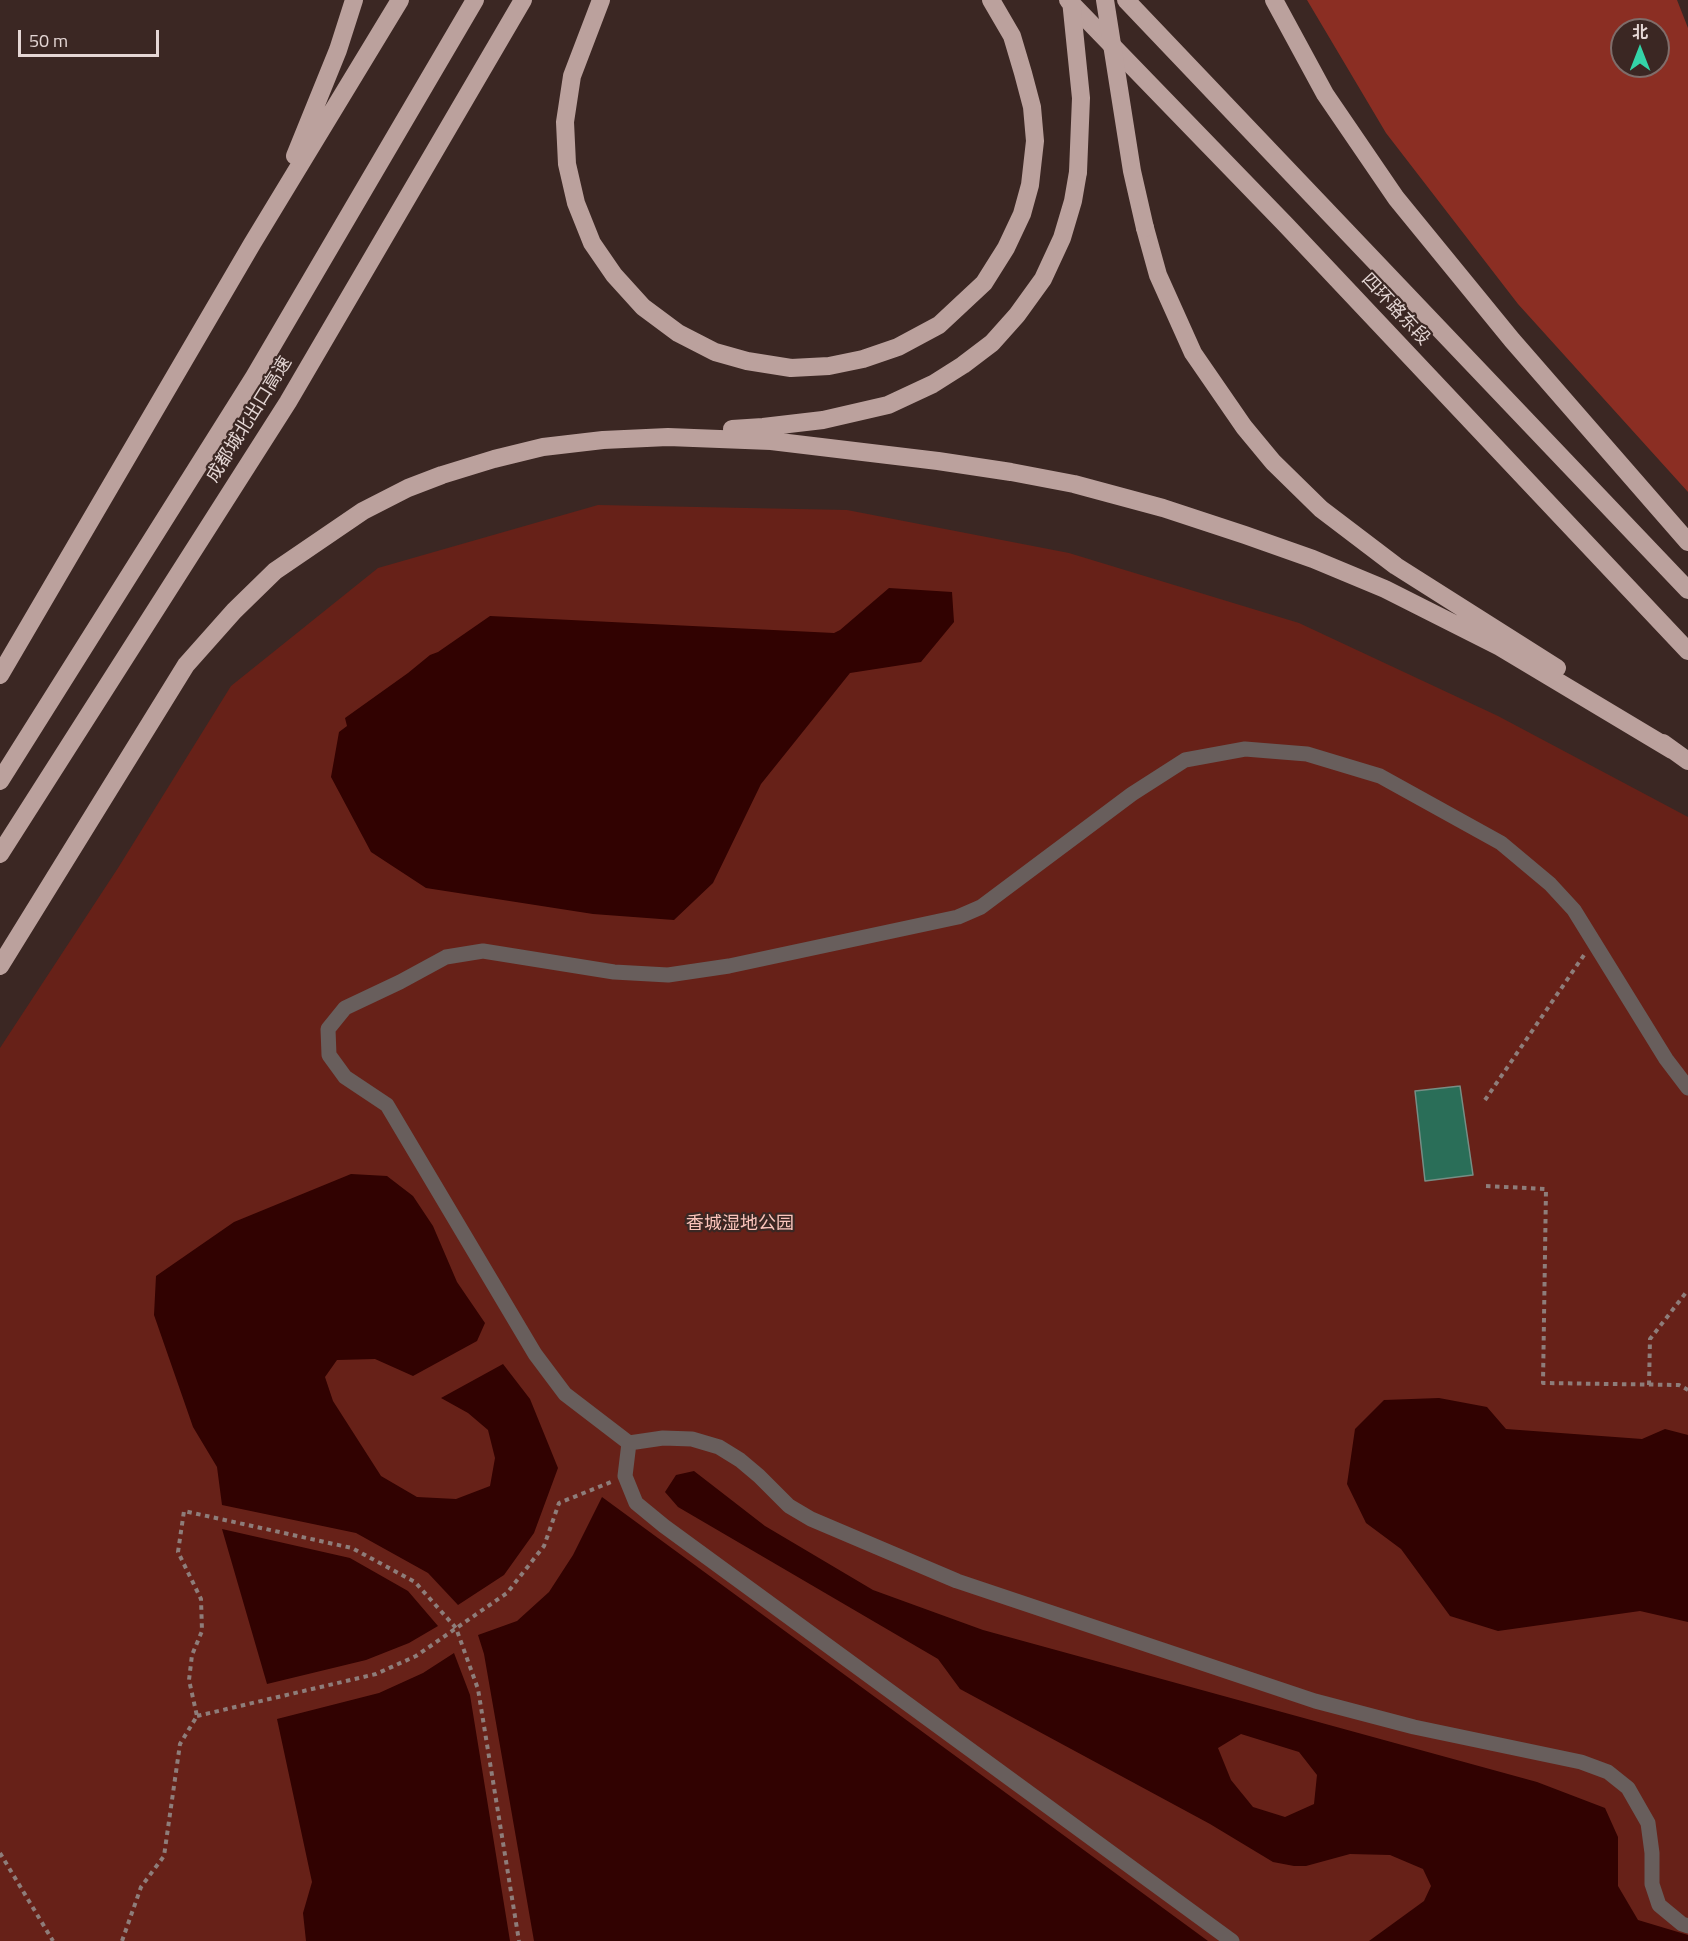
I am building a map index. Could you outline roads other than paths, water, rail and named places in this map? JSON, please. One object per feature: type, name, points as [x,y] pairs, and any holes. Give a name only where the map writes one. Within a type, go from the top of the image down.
[{"type":"highway","points":[[252,243],[296,154],[338,50],[354,0]]},
{"type":"highway","points":[[0,675],[252,243],[400,0]]},
{"type":"highway","name":"成都城北出口高速","points":[[0,781],[254,377],[475,0]]},
{"type":"highway","name":"成都城北出口高速","points":[[0,854],[288,402],[523,0]]},
{"type":"highway","points":[[601,0],[572,76],[565,122],[567,164],[576,203],[592,243],[614,274],[643,307],[678,333],[715,352],[747,361],[791,368],[829,366],[863,359],[898,347],[939,325],[984,283],[1006,248],[1022,214],[1030,185],[1035,141],[1032,107],[1012,36],[991,0]]},
{"type":"highway","points":[[668,437],[713,430],[824,420],[888,405],[933,384],[992,343],[1017,315],[1043,279],[1062,238],[1073,201],[1078,172],[1081,98],[1070,0]]},
{"type":"highway","name":"四环路东段","points":[[1070,0],[1688,651]]},
{"type":"highway","points":[[1105,0],[1132,171],[1158,275],[1193,353],[1244,427],[1273,462],[1321,509],[1396,566],[1601,695],[1688,761]]},
{"type":"highway","name":"四环路东段","points":[[1126,0],[1688,590]]},
{"type":"highway","points":[[1274,0],[1325,94],[1396,198],[1512,340],[1688,542]]},
{"type":"highway","points":[[0,966],[186,665],[234,611],[274,571],[363,511],[408,488],[494,459],[543,447],[603,440],[668,437],[771,441],[938,461],[1074,484],[1163,508],[1245,534],[1385,589],[1500,647],[1672,750]]},
{"type":"street","points":[[1688,1088],[1666,1059],[1574,910],[1550,884],[1501,843],[1380,776],[1307,754],[1245,749],[1185,760],[1132,794],[981,907],[958,917],[729,966],[668,975],[614,972],[483,951],[446,957],[345,1008],[328,1029],[329,1055],[345,1077],[387,1105],[535,1354],[565,1394],[630,1443],[663,1438],[692,1439],[718,1447],[740,1460],[789,1506],[811,1519],[969,1585],[1315,1701],[1414,1727],[1581,1762],[1608,1772],[1628,1788],[1648,1823],[1652,1853],[1652,1884],[1659,1905],[1682,1924],[1688,1926]]},
{"type":"street","points":[[630,1443],[625,1476],[636,1503],[664,1526],[1232,1941]]},
{"type":"park label","name":"香城湿地公园","points":[[740,1225]]}]
